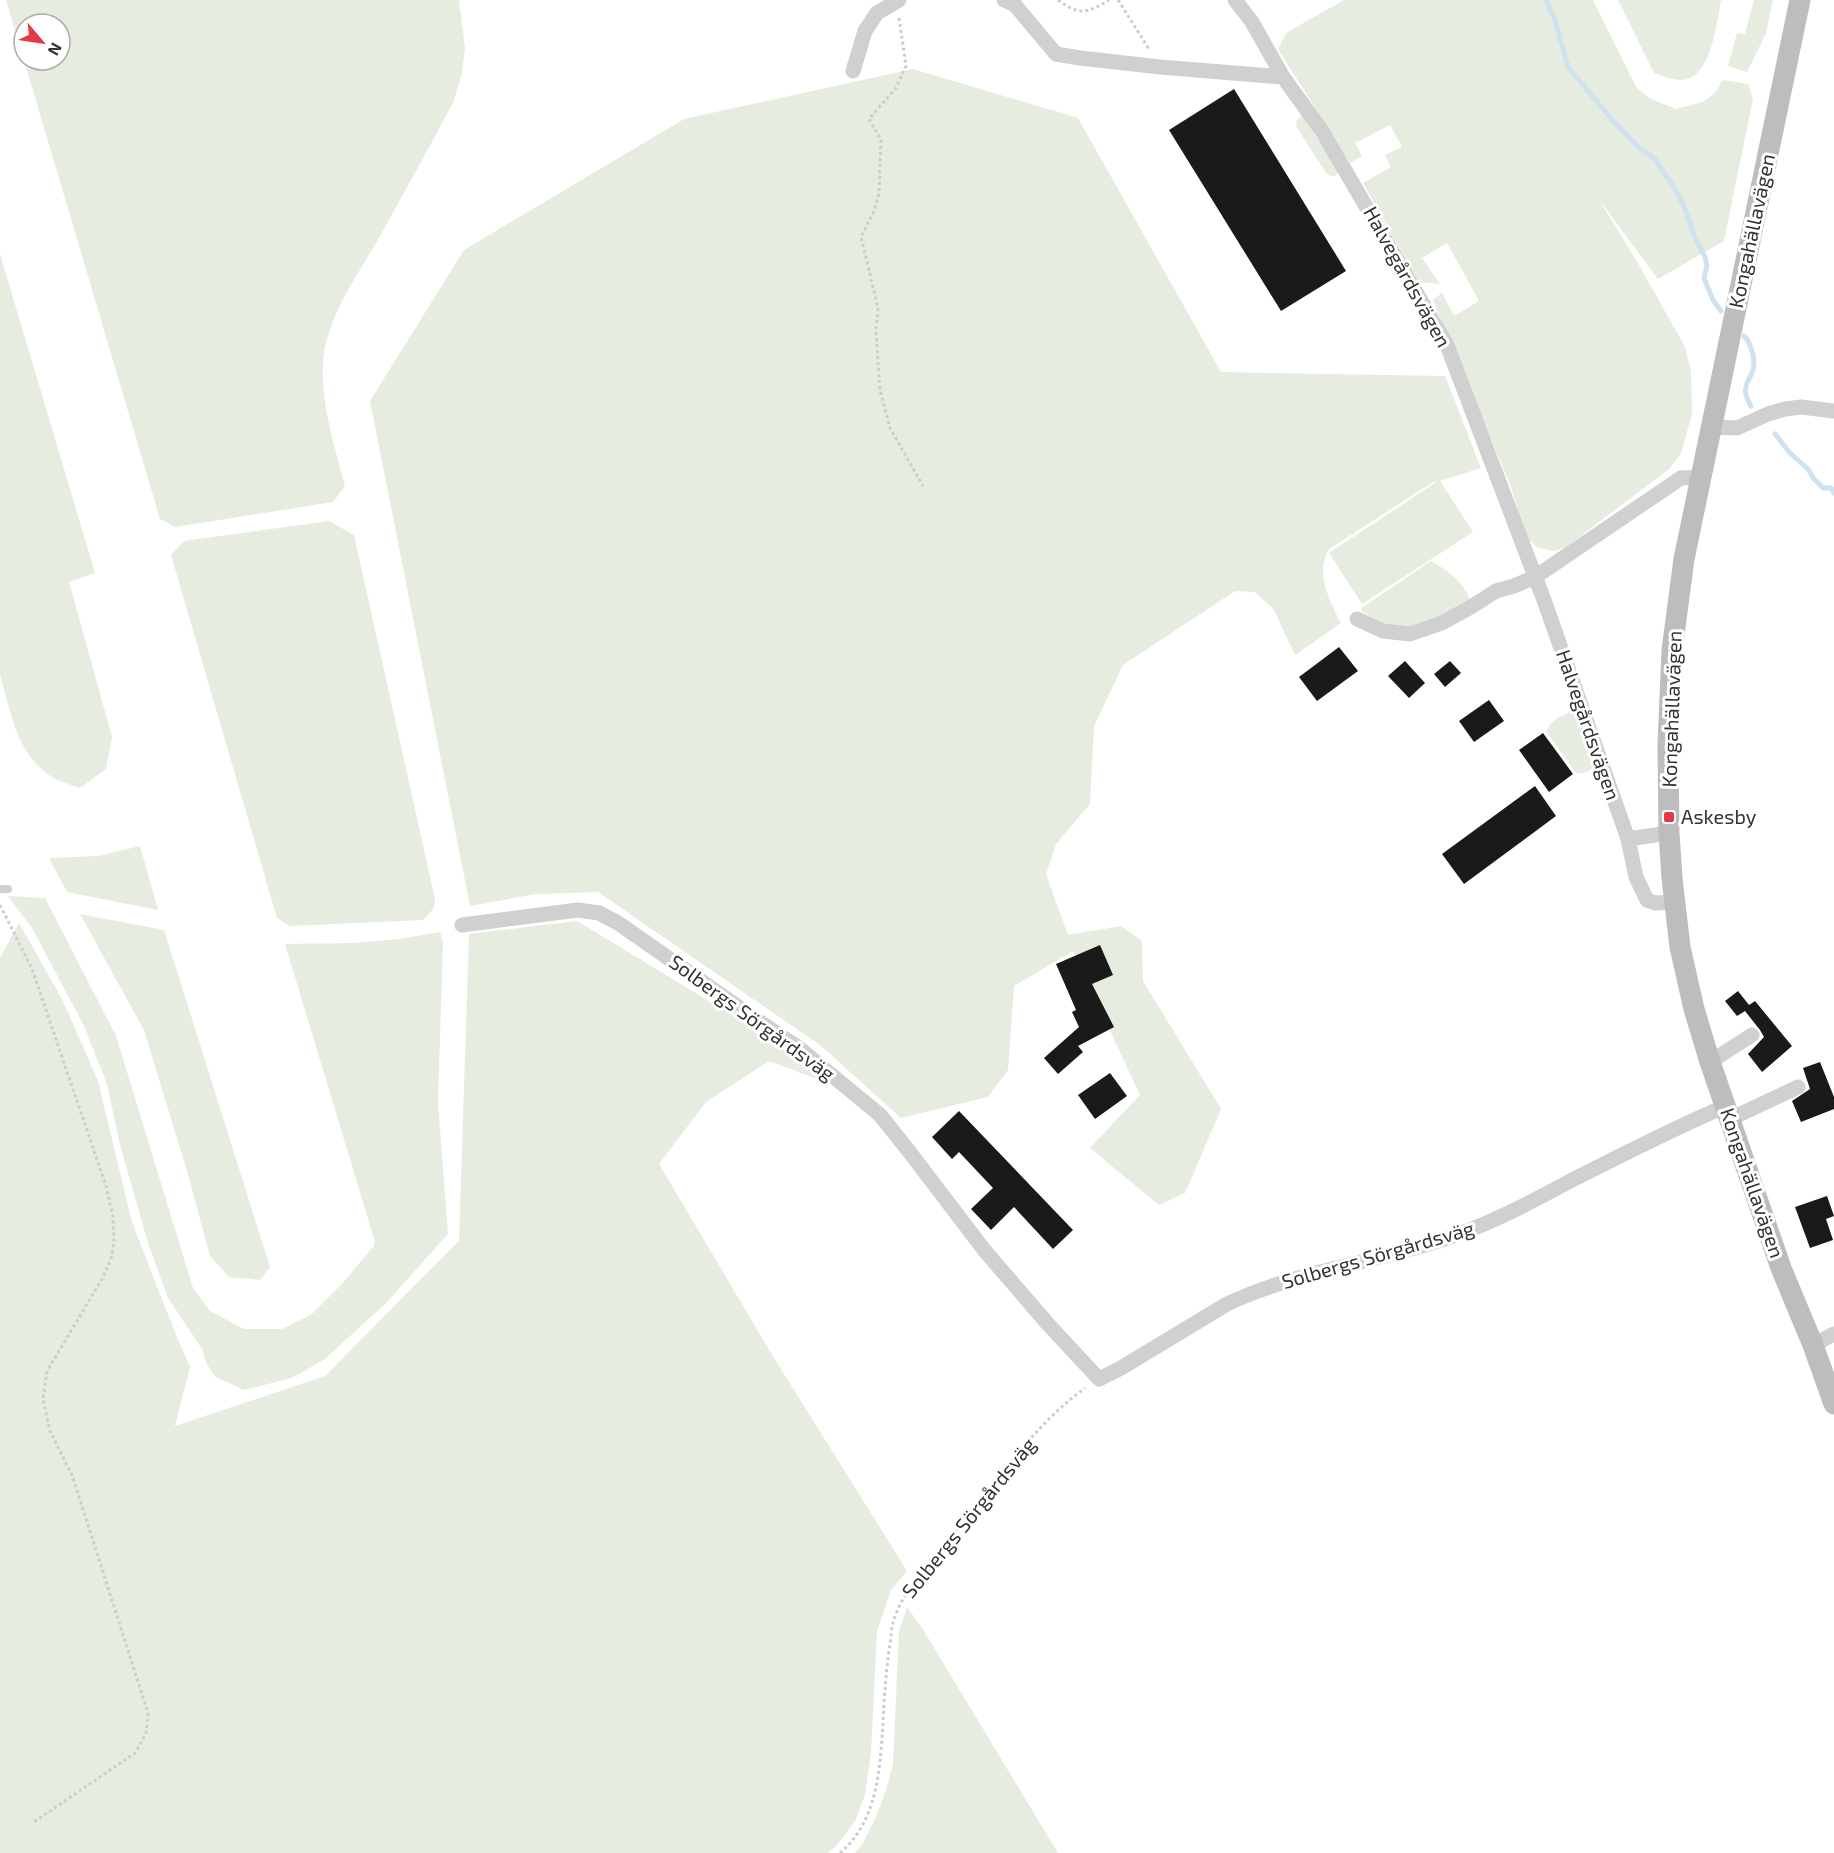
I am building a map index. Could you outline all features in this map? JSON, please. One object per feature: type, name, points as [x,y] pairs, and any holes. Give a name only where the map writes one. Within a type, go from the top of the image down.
[{"type":"street","points":[[1004,0],[1015,5],[1056,54],[1160,67],[1284,77]]},
{"type":"street","name":"Halvegårdsvägen","points":[[1235,0],[1252,22],[1284,77],[1322,131],[1447,345],[1535,577],[1628,839],[1636,877],[1647,900],[1655,903],[1674,902]]},
{"type":"street","name":"Kongahällavägen","points":[[1800,0],[1684,559],[1672,650],[1668,745],[1670,833],[1674,902],[1687,982],[1710,1062],[1781,1268],[1813,1345],[1834,1404]]},
{"type":"street","points":[[853,71],[865,31],[877,13],[898,1]]},
{"type":"street","points":[[1710,427],[1737,428],[1785,409],[1801,407],[1834,411]]},
{"type":"street","points":[[1357,619],[1383,631],[1410,634],[1442,623],[1496,591],[1535,577],[1681,478],[1701,477]]},
{"type":"street","points":[[1628,839],[1670,833]]},
{"type":"street","name":"Solbergs Sörgårdsväg","points":[[462,925],[578,910],[599,913],[618,923],[799,1048],[880,1115],[985,1251],[1099,1379],[1246,1295],[1462,1232],[1517,1209],[1656,1137],[1798,1087]]},
{"type":"street","points":[[1710,1062],[1752,1035]]},
{"type":"street","points":[[1813,1345],[1834,1334]]},
{"type":"path","points":[[1058,0],[1066,6],[1086,11],[1109,0]]},
{"type":"path","points":[[1118,0],[1160,67]]},
{"type":"path","points":[[898,1],[906,66],[896,88],[870,119],[881,140],[879,193],[874,211],[861,237],[878,308],[876,332],[880,390],[890,428],[923,486]]},
{"type":"path","points":[[0,905],[32,969],[106,1186],[113,1217],[114,1240],[111,1258],[102,1279],[47,1371],[43,1399],[50,1431],[72,1475],[148,1713],[146,1734],[135,1753],[34,1822]]},
{"type":"path","name":"Solbergs Sörgårdsväg","points":[[840,1853],[848,1847],[865,1820],[875,1794],[880,1766],[893,1623],[901,1603],[924,1571],[1037,1432],[1068,1400],[1099,1379]]},
{"type":"shaded area","points":[[6,0],[459,0],[465,49],[462,73],[453,103],[353,281],[329,331],[323,365],[324,396],[345,486],[333,502],[175,527],[160,519],[27,72],[72,72],[72,12],[12,12],[12,20]]},
{"type":"shaded area","points":[[1344,0],[1476,0],[1477,2],[1477,0],[1593,0],[1636,87],[1649,98],[1676,109],[1703,102],[1716,92],[1722,80],[1748,84],[1753,99],[1724,241],[1658,279],[1598,198],[1685,347],[1691,371],[1692,414],[1681,453],[1669,469],[1566,547],[1555,551],[1538,548],[1526,537],[1511,487],[1433,300],[1442,293],[1454,316],[1479,301],[1447,243],[1422,258],[1440,284],[1419,282],[1363,183],[1391,167],[1385,155],[1402,147],[1390,125],[1355,143],[1362,156],[1350,163],[1278,49],[1286,33]]},
{"type":"shaded area","points":[[1618,0],[1721,0],[1711,48],[1699,71],[1681,80],[1654,73]]},
{"type":"shaded area","points":[[1754,0],[1773,0],[1766,33],[1747,72],[1728,66],[1737,33],[1745,34]]},
{"type":"shaded area","points":[[913,69],[1078,118],[1221,372],[1445,376],[1481,468],[1440,481],[1473,532],[1362,604],[1329,553],[1438,481],[1329,549],[1323,567],[1323,577],[1328,596],[1341,623],[1295,655],[1274,610],[1255,592],[1235,591],[1123,665],[1094,726],[1090,804],[1056,844],[1046,874],[1068,935],[1121,926],[1142,941],[1143,981],[1221,1109],[1185,1193],[1159,1205],[1090,1148],[1140,1095],[1073,951],[1014,986],[1008,1070],[988,1097],[901,1118],[820,1045],[598,892],[536,894],[470,906],[370,401],[464,250],[684,119]]},
{"type":"shaded area","points":[[1302,115],[1339,172],[1335,176],[1326,173],[1296,126],[1297,120]]},
{"type":"shaded area","points":[[0,254],[95,573],[69,582],[112,737],[106,769],[80,788],[57,780],[33,760],[18,734],[0,675]]},
{"type":"shaded area","points":[[329,521],[354,535],[435,899],[434,908],[423,920],[290,926],[277,918],[171,555],[184,541]]},
{"type":"shaded area","points":[[1431,561],[1460,583],[1470,601],[1430,622],[1409,627],[1384,623],[1362,611],[1363,607]]},
{"type":"shaded area","points":[[1573,712],[1577,714],[1596,761],[1590,769],[1583,773],[1576,773],[1546,731],[1557,718]]},
{"type":"shaded area","points":[[140,846],[158,910],[67,892],[49,858],[98,856]]},
{"type":"shaded area","points":[[8,896],[45,898],[116,1036],[193,1288],[210,1311],[244,1329],[282,1329],[312,1314],[341,1285],[375,1242],[285,944],[355,943],[440,932],[443,943],[438,1103],[448,1234],[385,1304],[325,1359],[292,1378],[244,1390],[214,1376],[202,1349],[168,1298],[148,1243],[120,1145],[107,1084],[84,1026],[32,928]]},
{"type":"shaded area","points":[[80,914],[164,930],[270,1267],[260,1280],[229,1277],[210,1256],[144,1030]]},
{"type":"shaded area","points":[[577,921],[783,1046],[828,1083],[769,1061],[706,1102],[659,1164],[774,1358],[907,1571],[891,1590],[877,1631],[871,1753],[865,1795],[855,1821],[828,1853],[0,1853],[0,958],[19,923],[62,999],[98,1081],[132,1222],[190,1367],[175,1426],[325,1376],[459,1241],[469,934]]},
{"type":"shaded area","points":[[907,1607],[1058,1853],[855,1853],[863,1843],[875,1819],[893,1764],[899,1631]]},
{"type":"building","points":[[1234,89],[1346,271],[1281,311],[1169,130]]},
{"type":"building","points":[[1339,647],[1358,671],[1317,701],[1299,677]]},
{"type":"building","points":[[1405,661],[1425,683],[1409,698],[1388,676]]},
{"type":"building","points":[[1450,661],[1461,673],[1445,687],[1434,674]]},
{"type":"building","points":[[1489,700],[1504,721],[1474,742],[1459,721]]},
{"type":"building","points":[[1543,733],[1573,774],[1549,792],[1519,750]]},
{"type":"building","points":[[1535,786],[1556,816],[1464,884],[1442,854]]},
{"type":"building","points":[[1100,945],[1113,975],[1092,984],[1114,1027],[1078,1046],[1083,1052],[1058,1074],[1044,1058],[1079,1027],[1072,1012],[1076,1010],[1056,964]]},
{"type":"building","points":[[1738,991],[1749,1005],[1755,1001],[1792,1046],[1762,1072],[1748,1054],[1764,1037],[1745,1011],[1737,1016],[1725,1001]]},
{"type":"building","points":[[1820,1062],[1834,1097],[1834,1109],[1801,1122],[1792,1101],[1810,1089],[1803,1068]]},
{"type":"building","points":[[1110,1073],[1127,1096],[1095,1119],[1078,1095]]},
{"type":"building","points":[[959,1111],[1073,1230],[1053,1249],[1014,1207],[991,1230],[971,1209],[993,1188],[959,1152],[952,1159],[932,1137]]},
{"type":"building","points":[[1827,1196],[1834,1216],[1826,1219],[1833,1240],[1810,1248],[1795,1207]]},
{"type":"waterway","points":[[1546,0],[1555,20],[1568,67],[1614,122],[1638,147],[1655,159],[1673,186],[1684,206],[1695,238],[1705,257],[1707,266],[1704,278],[1713,300],[1721,311]]},
{"type":"waterway","points":[[1744,336],[1750,345],[1754,360],[1746,387],[1747,398],[1751,406]]},
{"type":"waterway","points":[[1775,434],[1790,453],[1808,469],[1814,479],[1823,488],[1831,488],[1834,493]]},
{"type":"place","name":"Askesby","points":[[1669,817]]}]
